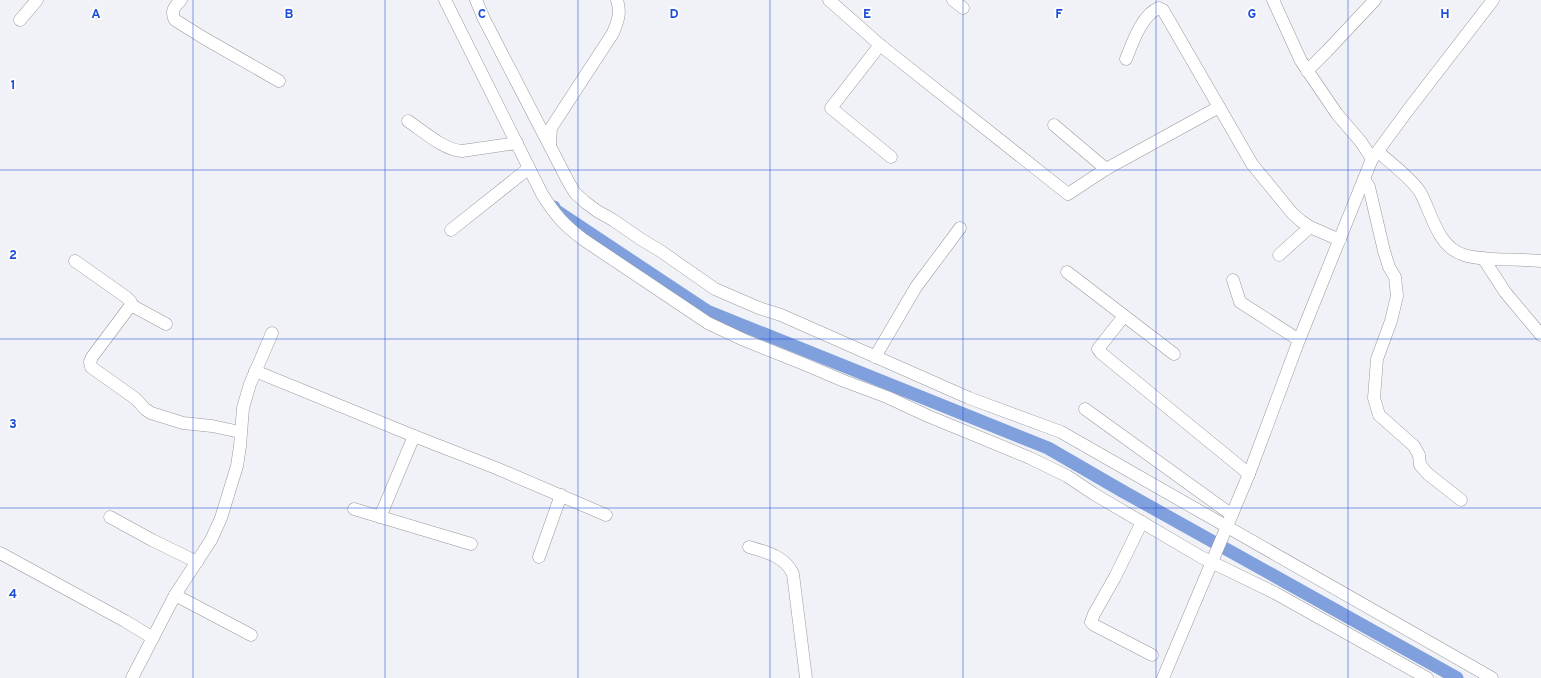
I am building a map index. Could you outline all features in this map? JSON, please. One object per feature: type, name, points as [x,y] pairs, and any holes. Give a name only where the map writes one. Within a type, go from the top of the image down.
[{"type":"street","points":[[20,20],[37,0]]},
{"type":"street","points":[[181,0],[173,8],[172,16],[175,20],[279,81]]},
{"type":"street","points":[[445,0],[501,109],[529,168],[551,208],[568,228],[708,323],[744,340],[844,381],[887,396],[928,416],[1030,458],[1067,476],[1142,522],[1275,592],[1427,678]]},
{"type":"street","points":[[476,0],[572,188],[584,202],[597,211],[659,250],[715,289],[781,316],[969,398],[1061,432],[1492,678]]},
{"type":"street","points":[[550,144],[551,128],[613,33],[618,20],[619,8],[617,0]]},
{"type":"street","points":[[829,0],[880,45],[1068,194],[1106,170],[1219,107]]},
{"type":"street","points":[[952,0],[963,8]]},
{"type":"street","points":[[1273,0],[1301,61],[1337,114],[1361,142],[1375,155],[1395,167],[1419,192],[1439,235],[1451,247],[1463,255],[1483,258],[1541,261]]},
{"type":"street","points":[[1307,71],[1375,0]]},
{"type":"street","points":[[1166,676],[1249,474],[1299,340],[1375,155],[1493,0]]},
{"type":"street","points":[[1126,59],[1138,31],[1151,12],[1159,8],[1163,10],[1252,164],[1292,213],[1310,227],[1340,240]]},
{"type":"street","points":[[880,45],[832,108],[891,157]]},
{"type":"street","points":[[408,120],[447,147],[454,150],[462,151],[517,143]]},
{"type":"street","points":[[1054,125],[1106,170]]},
{"type":"street","points":[[451,230],[529,168]]},
{"type":"street","points":[[1364,179],[1369,187],[1389,267],[1395,277],[1397,296],[1391,321],[1377,359],[1374,398],[1379,415],[1414,446],[1419,455],[1420,465],[1428,474],[1461,500]]},
{"type":"street","points":[[1279,255],[1310,227]]},
{"type":"street","points":[[875,357],[916,287],[960,228]]},
{"type":"street","points":[[1483,258],[1505,292],[1541,335]]},
{"type":"street","points":[[75,261],[130,300],[131,305],[166,324]]},
{"type":"street","points":[[1067,272],[1174,354]]},
{"type":"street","points":[[1233,280],[1240,302],[1299,340]]},
{"type":"street","points":[[131,305],[92,357],[90,362],[91,367],[136,399],[151,413],[183,423],[212,426],[240,432]]},
{"type":"street","points":[[1124,316],[1098,349],[1100,353],[1249,474]]},
{"type":"street","points":[[132,678],[175,595],[211,540],[221,518],[237,466],[243,408],[255,371],[272,333]]},
{"type":"street","points":[[255,371],[496,468],[606,515]]},
{"type":"street","points":[[1085,409],[1232,515]]},
{"type":"street","points":[[380,517],[414,436]]},
{"type":"street","points":[[539,558],[561,495]]},
{"type":"street","points":[[354,509],[471,544]]},
{"type":"street","points":[[110,517],[197,562]]},
{"type":"street","points":[[1142,522],[1097,609],[1092,622],[1094,625],[1152,655]]},
{"type":"street","points":[[749,547],[769,553],[784,561],[790,567],[793,574],[806,678]]},
{"type":"street","points":[[0,553],[125,621],[153,638]]},
{"type":"street","points":[[175,595],[251,635]]},
{"type":"waterway","points":[[554,207],[555,210],[707,311],[1048,448],[1457,678]]}]
